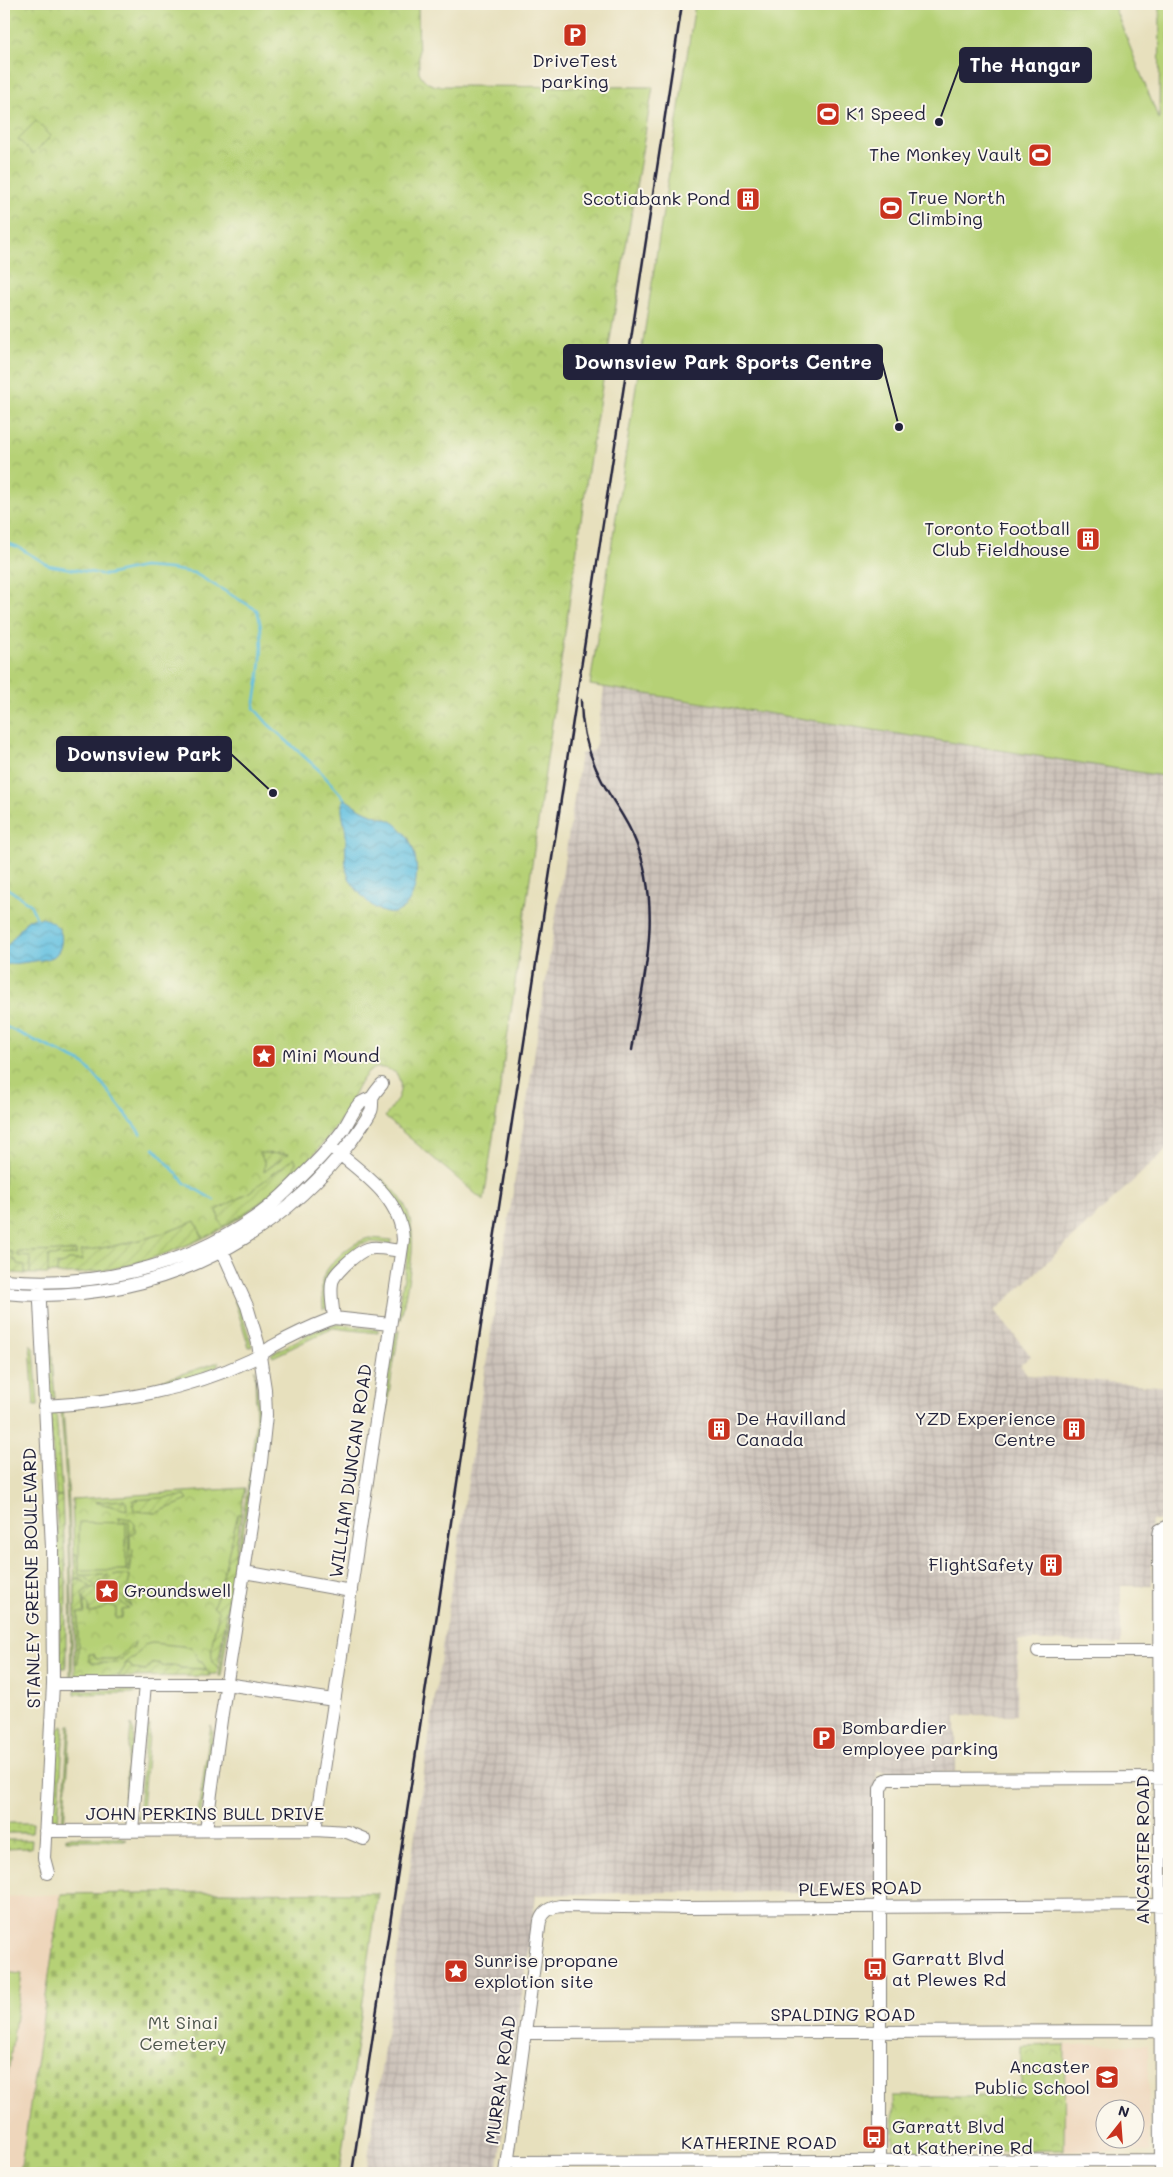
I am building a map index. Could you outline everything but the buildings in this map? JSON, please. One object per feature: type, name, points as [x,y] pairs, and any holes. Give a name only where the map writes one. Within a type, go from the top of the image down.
[{"type":"street","points":[[4,1293],[38,1296],[116,1290],[170,1274],[206,1260],[287,1191],[330,1146],[360,1104],[373,1097],[382,1084]]},
{"type":"street","points":[[4,1280],[39,1282],[92,1280],[114,1276],[221,1246],[257,1229],[308,1189],[340,1154],[372,1110],[373,1097]]},
{"type":"street","name":"WILLIAM DUNCAN ROAD","points":[[315,1830],[403,1240],[400,1220],[389,1199],[330,1146]]},
{"type":"street","points":[[206,1830],[264,1432],[265,1389],[260,1355],[247,1306],[221,1246]]},
{"type":"street","points":[[334,1318],[332,1284],[333,1278],[341,1269],[360,1251],[367,1248],[401,1251]]},
{"type":"street","name":"STANLEY GREENE BOULEVARD","points":[[39,1282],[38,1296],[52,1548],[53,1684],[44,1858],[48,1873]]},
{"type":"street","points":[[44,1406],[106,1402],[156,1393],[224,1371],[260,1355],[320,1323],[334,1318],[390,1324]]},
{"type":"street","name":"ANCASTER ROAD","points":[[1161,2173],[1161,2031],[1165,1905],[1164,1651],[1159,1536],[1166,1526]]},
{"type":"street","points":[[244,1572],[351,1591]]},
{"type":"street","points":[[1038,1651],[1164,1651]]},
{"type":"street","points":[[53,1684],[226,1684],[334,1700]]},
{"type":"street","points":[[132,1830],[145,1684]]},
{"type":"street","points":[[880,2173],[880,1790],[884,1781],[888,1779],[1164,1778]]},
{"type":"street","name":"JOHN PERKINS BULL DRIVE","points":[[45,1831],[315,1830],[347,1832],[364,1839]]},
{"type":"street","name":"PLEWES ROAD","points":[[551,1908],[560,1906],[687,1908],[1165,1905]]},
{"type":"street","name":"MURRAY ROAD","points":[[507,2167],[540,1920],[544,1913],[551,1908]]},
{"type":"street","name":"SPALDING ROAD","points":[[526,2033],[1161,2031]]},
{"type":"street","name":"KATHERINE ROAD","points":[[507,2167],[880,2160],[1161,2160]]},
{"type":"shaded area","points":[[604,688],[1169,777],[1169,1147],[995,1311],[1031,1356],[1020,1365],[1028,1375],[1169,1387],[1169,1520],[1151,1521],[1152,1586],[1121,1586],[1121,1644],[1018,1640],[1017,1715],[956,1715],[956,1772],[877,1771],[876,1892],[664,1892],[536,1895],[497,2173],[366,2173],[442,1648],[581,754],[595,750]]},
{"type":"shaded area","points":[[61,1894],[20,2173],[4,2173],[4,1897]]},
{"type":"shaded area","name":"Ancaster Public School","points":[[1148,2044],[1149,2152],[1064,2150],[1065,2045]]},
{"type":"green space","points":[[4,4],[418,4],[419,72],[431,84],[437,86],[653,87],[590,457],[484,1201],[385,1117],[400,1091],[399,1079],[396,1073],[386,1068],[375,1068],[364,1077],[344,1115],[307,1162],[262,1202],[229,1224],[195,1242],[159,1256],[122,1265],[83,1271],[44,1273],[4,1272]]},
{"type":"green space","points":[[695,4],[1113,4],[1159,120],[1160,4],[1169,4],[1169,777],[590,685]]},
{"type":"green space","points":[[36,121],[51,136],[33,154],[18,139]]},
{"type":"green space","points":[[260,1153],[288,1154],[264,1172],[265,1164]]},
{"type":"green space","points":[[294,1158],[296,1161],[292,1176],[261,1202],[223,1227],[217,1210],[248,1193]]},
{"type":"green space","points":[[381,1178],[402,1200],[412,1231],[411,1261],[401,1320],[397,1315],[407,1260],[408,1232],[406,1219],[401,1207],[381,1183]]},
{"type":"green space","points":[[195,1221],[203,1238],[168,1253],[113,1269],[76,1274],[57,1274],[57,1265],[65,1264],[68,1260],[82,1260],[81,1251],[139,1240]]},
{"type":"green space","points":[[370,1238],[392,1240],[391,1244],[371,1242],[360,1244],[333,1268],[325,1284],[327,1308],[323,1309],[322,1281],[324,1275],[341,1254],[356,1243]]},
{"type":"green space","points":[[4,1250],[13,1252],[13,1260],[16,1260],[17,1264],[25,1265],[25,1274],[4,1272]]},
{"type":"green space","points":[[76,1251],[76,1255],[48,1256],[48,1274],[30,1274],[30,1257],[18,1256],[18,1252]]},
{"type":"green space","points":[[234,1299],[238,1301],[252,1346],[249,1347]]},
{"type":"green space","points":[[339,1324],[378,1330],[378,1333],[333,1328],[273,1357],[271,1354],[321,1328]]},
{"type":"green space","points":[[399,1330],[384,1425],[381,1420],[395,1334]]},
{"type":"green space","points":[[51,1343],[55,1399],[48,1393],[49,1347]]},
{"type":"green space","points":[[30,1344],[34,1350],[38,1406],[34,1406]]},
{"type":"green space","points":[[219,1362],[217,1367],[189,1377],[174,1381],[163,1380]]},
{"type":"green space","points":[[255,1369],[259,1410],[256,1453],[252,1455],[256,1420]]},
{"type":"green space","points":[[56,1410],[62,1496],[56,1496],[50,1418]]},
{"type":"green space","points":[[61,1410],[63,1410],[69,1511],[72,1679],[70,1679],[69,1544]]},
{"type":"green space","points":[[251,1466],[253,1470],[221,1676],[219,1676],[223,1646]]},
{"type":"green space","points":[[245,1488],[217,1674],[75,1677],[75,1580],[72,1499]]},
{"type":"green space","points":[[56,1496],[62,1496],[66,1582],[66,1668],[60,1668]]},
{"type":"green space","points":[[185,1496],[188,1500],[156,1513],[134,1511],[133,1500]]},
{"type":"green space","points":[[124,1500],[127,1510],[95,1502]]},
{"type":"green space","points":[[238,1514],[241,1514],[218,1667],[214,1663],[212,1650],[219,1611],[213,1606],[219,1592]]},
{"type":"green space","points":[[119,1517],[130,1519],[135,1524],[135,1532],[130,1535],[130,1549],[133,1550],[130,1572],[126,1570],[129,1568],[129,1522],[119,1520]]},
{"type":"green space","points":[[79,1522],[126,1523],[126,1570],[79,1570]]},
{"type":"green space","points":[[74,1554],[77,1554],[79,1575],[109,1575],[100,1581],[99,1586],[95,1586],[85,1577],[75,1578]]},
{"type":"green space","points":[[113,1575],[130,1575],[127,1594],[131,1607],[121,1596],[108,1596],[100,1588]]},
{"type":"green space","points":[[75,1580],[81,1580],[91,1587],[82,1593],[85,1613],[78,1613],[78,1663],[75,1663]]},
{"type":"green space","points":[[93,1588],[106,1598],[118,1599],[129,1609],[122,1610],[122,1618],[116,1618],[116,1607],[112,1606],[89,1613],[89,1606],[84,1601],[84,1597]]},
{"type":"green space","points":[[135,1642],[134,1646],[117,1663],[93,1663],[89,1661],[89,1654],[94,1654],[96,1659],[117,1659]]},
{"type":"green space","points":[[152,1643],[191,1647],[206,1669],[162,1666],[159,1663],[151,1664],[146,1670],[132,1668],[129,1663],[125,1664],[131,1658],[134,1658],[144,1645]]},
{"type":"green space","points":[[129,1663],[132,1668],[146,1670],[151,1664],[159,1663],[162,1666],[206,1669],[210,1676],[118,1677],[125,1664]]},
{"type":"green space","points":[[75,1690],[131,1690],[137,1693],[75,1694]]},
{"type":"green space","points":[[155,1690],[214,1690],[213,1693],[150,1694]]},
{"type":"green space","points":[[64,1725],[58,1826],[52,1820],[58,1730]]},
{"type":"green space","points":[[69,1725],[71,1725],[64,1826],[62,1826]]},
{"type":"green space","points":[[131,1725],[134,1732],[127,1819],[123,1819]]},
{"type":"green space","points":[[150,1725],[141,1819],[138,1819],[146,1729]]},
{"type":"green space","points":[[211,1725],[213,1732],[200,1819],[197,1819]]},
{"type":"green space","points":[[4,1823],[33,1823],[32,1833],[4,1833]]},
{"type":"green space","points":[[66,1837],[120,1837],[127,1840],[66,1840]]},
{"type":"green space","points":[[4,1840],[32,1840],[31,1848],[4,1849]]},
{"type":"green space","name":"Mt Sinai Cemetery","points":[[219,1892],[378,1893],[339,2173],[20,2173],[61,1894]]},
{"type":"green space","points":[[4,1972],[22,1974],[4,2102]]},
{"type":"green space","points":[[1065,2045],[1064,2150],[894,2152],[893,2096],[1021,2096],[1021,2046]]},
{"type":"water","points":[[344,798],[366,812],[392,822],[398,826],[409,840],[415,858],[416,876],[413,893],[405,906],[394,913],[381,911],[364,898],[349,877],[346,865],[346,834],[342,813]]},
{"type":"water","points":[[43,918],[53,923],[61,933],[60,948],[57,953],[53,957],[37,961],[5,965],[4,950],[28,919]]},
{"type":"waterway","points":[[4,542],[18,547],[48,565],[106,575],[143,567],[194,573],[257,610],[262,647],[254,708],[268,724],[319,770],[344,798]]},
{"type":"waterway","points":[[4,886],[30,904],[37,919]]},
{"type":"waterway","points":[[4,1026],[83,1063],[101,1082],[141,1134]]},
{"type":"waterway","points":[[154,1148],[185,1183],[214,1200]]},
{"type":"railway","points":[[352,2173],[682,4]]},
{"type":"railway","points":[[581,700],[582,721],[593,762],[635,840],[644,866],[648,892],[649,944],[632,1050]]},
{"type":"place","name":"DriveTest parking","points":[[575,35]]},
{"type":"place","name":"K1 Speed","points":[[828,114]]},
{"type":"place","name":"The Hangar","points":[[939,122]]},
{"type":"place","name":"The Monkey Vault","points":[[1040,155]]},
{"type":"place","name":"Scotiabank Pond","points":[[748,199]]},
{"type":"place","name":"True North Climbing","points":[[891,208]]},
{"type":"place","name":"Downsview Park Sports Centre","points":[[899,427]]},
{"type":"place","name":"Toronto Football Club Fieldhouse","points":[[1088,539]]},
{"type":"place","name":"Downsview Park","points":[[273,793]]},
{"type":"place","name":"Mini Mound","points":[[264,1056]]},
{"type":"place","name":"De Havilland Canada","points":[[719,1429]]},
{"type":"place","name":"YZD Experience Centre","points":[[1074,1429]]},
{"type":"place","name":"FlightSafety","points":[[1051,1565]]},
{"type":"place","name":"Groundswell","points":[[107,1591]]},
{"type":"place","name":"Bombardier employee parking","points":[[824,1738]]},
{"type":"place","name":"Garratt Blvd at Plewes Rd","points":[[875,1969]]},
{"type":"place","name":"Sunrise propane explotion site","points":[[456,1971]]},
{"type":"place","name":"Ancaster Public School","points":[[1107,2077]]},
{"type":"place","name":"Garratt Blvd at Katherine Rd","points":[[874,2137]]}]
